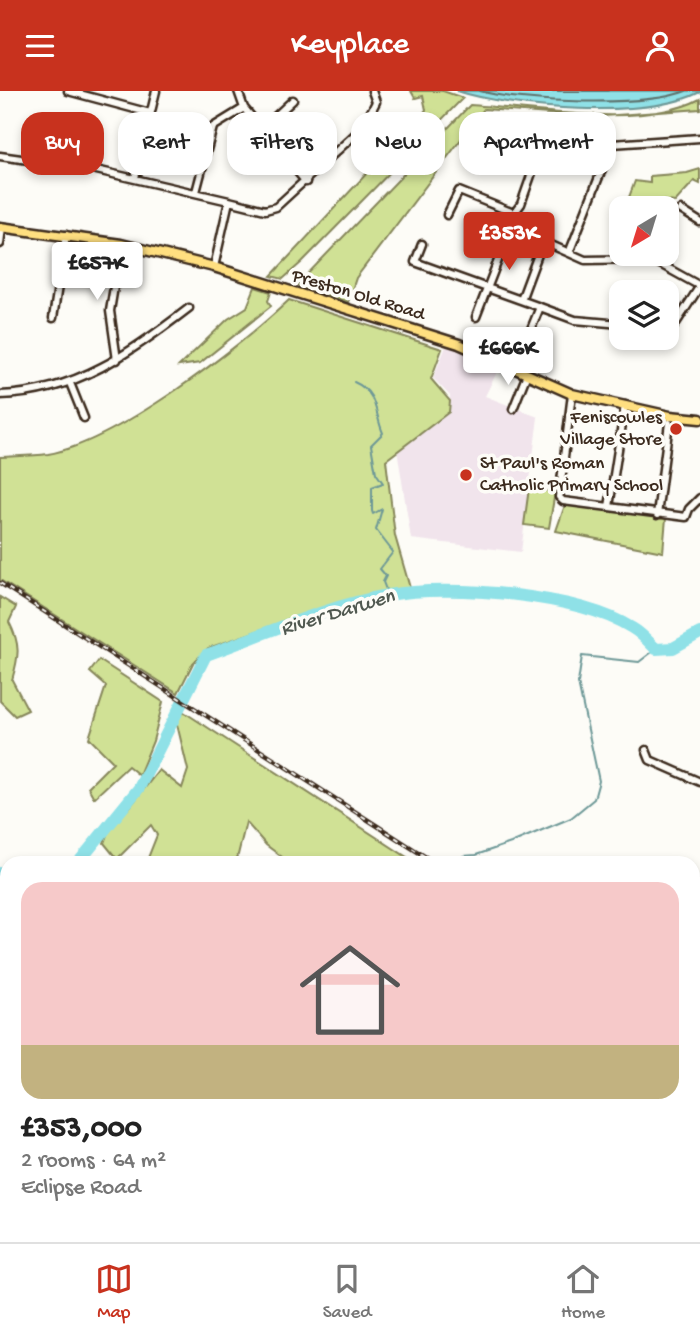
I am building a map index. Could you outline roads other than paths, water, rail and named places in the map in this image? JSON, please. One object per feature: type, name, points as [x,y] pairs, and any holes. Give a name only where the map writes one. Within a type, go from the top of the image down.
[{"type":"main road","name":"Preston Old Road","points":[[1,227],[121,244],[214,267],[459,344],[572,394],[670,416],[700,419]]},
{"type":"street","points":[[68,91],[146,112]]},
{"type":"street","points":[[150,112],[156,91]]},
{"type":"street","points":[[238,91],[247,112]]},
{"type":"street","points":[[0,156],[135,178],[265,210],[276,207],[306,182],[363,127],[376,103],[372,91]]},
{"type":"street","points":[[280,112],[293,100]]},
{"type":"street","points":[[196,192],[213,127],[244,108]]},
{"type":"street","points":[[569,253],[612,144],[700,138]]},
{"type":"street","points":[[300,175],[306,182]]},
{"type":"street","points":[[476,317],[531,175]]},
{"type":"street","points":[[447,215],[459,191],[515,212]]},
{"type":"street","points":[[214,267],[229,201]]},
{"type":"street","points":[[681,210],[700,222]]},
{"type":"street","points":[[0,244],[1,227]]},
{"type":"street","points":[[53,318],[66,235]]},
{"type":"street","points":[[117,360],[110,311],[121,244]]},
{"type":"street","points":[[422,244],[415,262],[575,320],[609,323]]},
{"type":"street","points":[[521,300],[540,249],[549,244],[585,260],[651,259],[700,286],[679,318]]},
{"type":"street","points":[[515,368],[540,307]]},
{"type":"street","points":[[0,395],[70,383],[117,360],[189,308]]},
{"type":"street","points":[[513,409],[527,374]]},
{"type":"street","points":[[70,383],[83,418]]},
{"type":"street","points":[[572,394],[559,497],[564,501],[686,517],[689,509],[700,498]]},
{"type":"street","points":[[609,507],[625,405]]},
{"type":"street","points":[[657,515],[669,423]]},
{"type":"street","points":[[646,750],[650,760],[700,782]]},
{"type":"water","points":[[457,91],[700,92],[677,101],[648,106],[580,109],[511,103]]},
{"type":"waterway","points":[[354,382],[372,398],[383,433],[371,445],[376,473],[383,483],[372,487],[372,511],[373,514],[382,509],[376,530],[393,552],[380,569],[386,576],[383,582],[388,595]]},
{"type":"waterway","name":"River Darwen","points":[[84,856],[139,788],[206,655],[296,621],[388,595],[445,591],[513,595],[580,607],[609,616],[632,628],[656,649],[673,648],[700,633]]},
{"type":"waterway","points":[[463,856],[476,855],[511,843],[571,818],[594,799],[599,781],[578,683],[582,656],[639,662],[656,649]]},
{"type":"railway","points":[[0,583],[424,856]]},
{"type":"place","name":"Feniscowles Village Store","points":[[676,429]]},
{"type":"place","name":"St Paul's Roman Catholic Primary School","points":[[466,475]]}]
